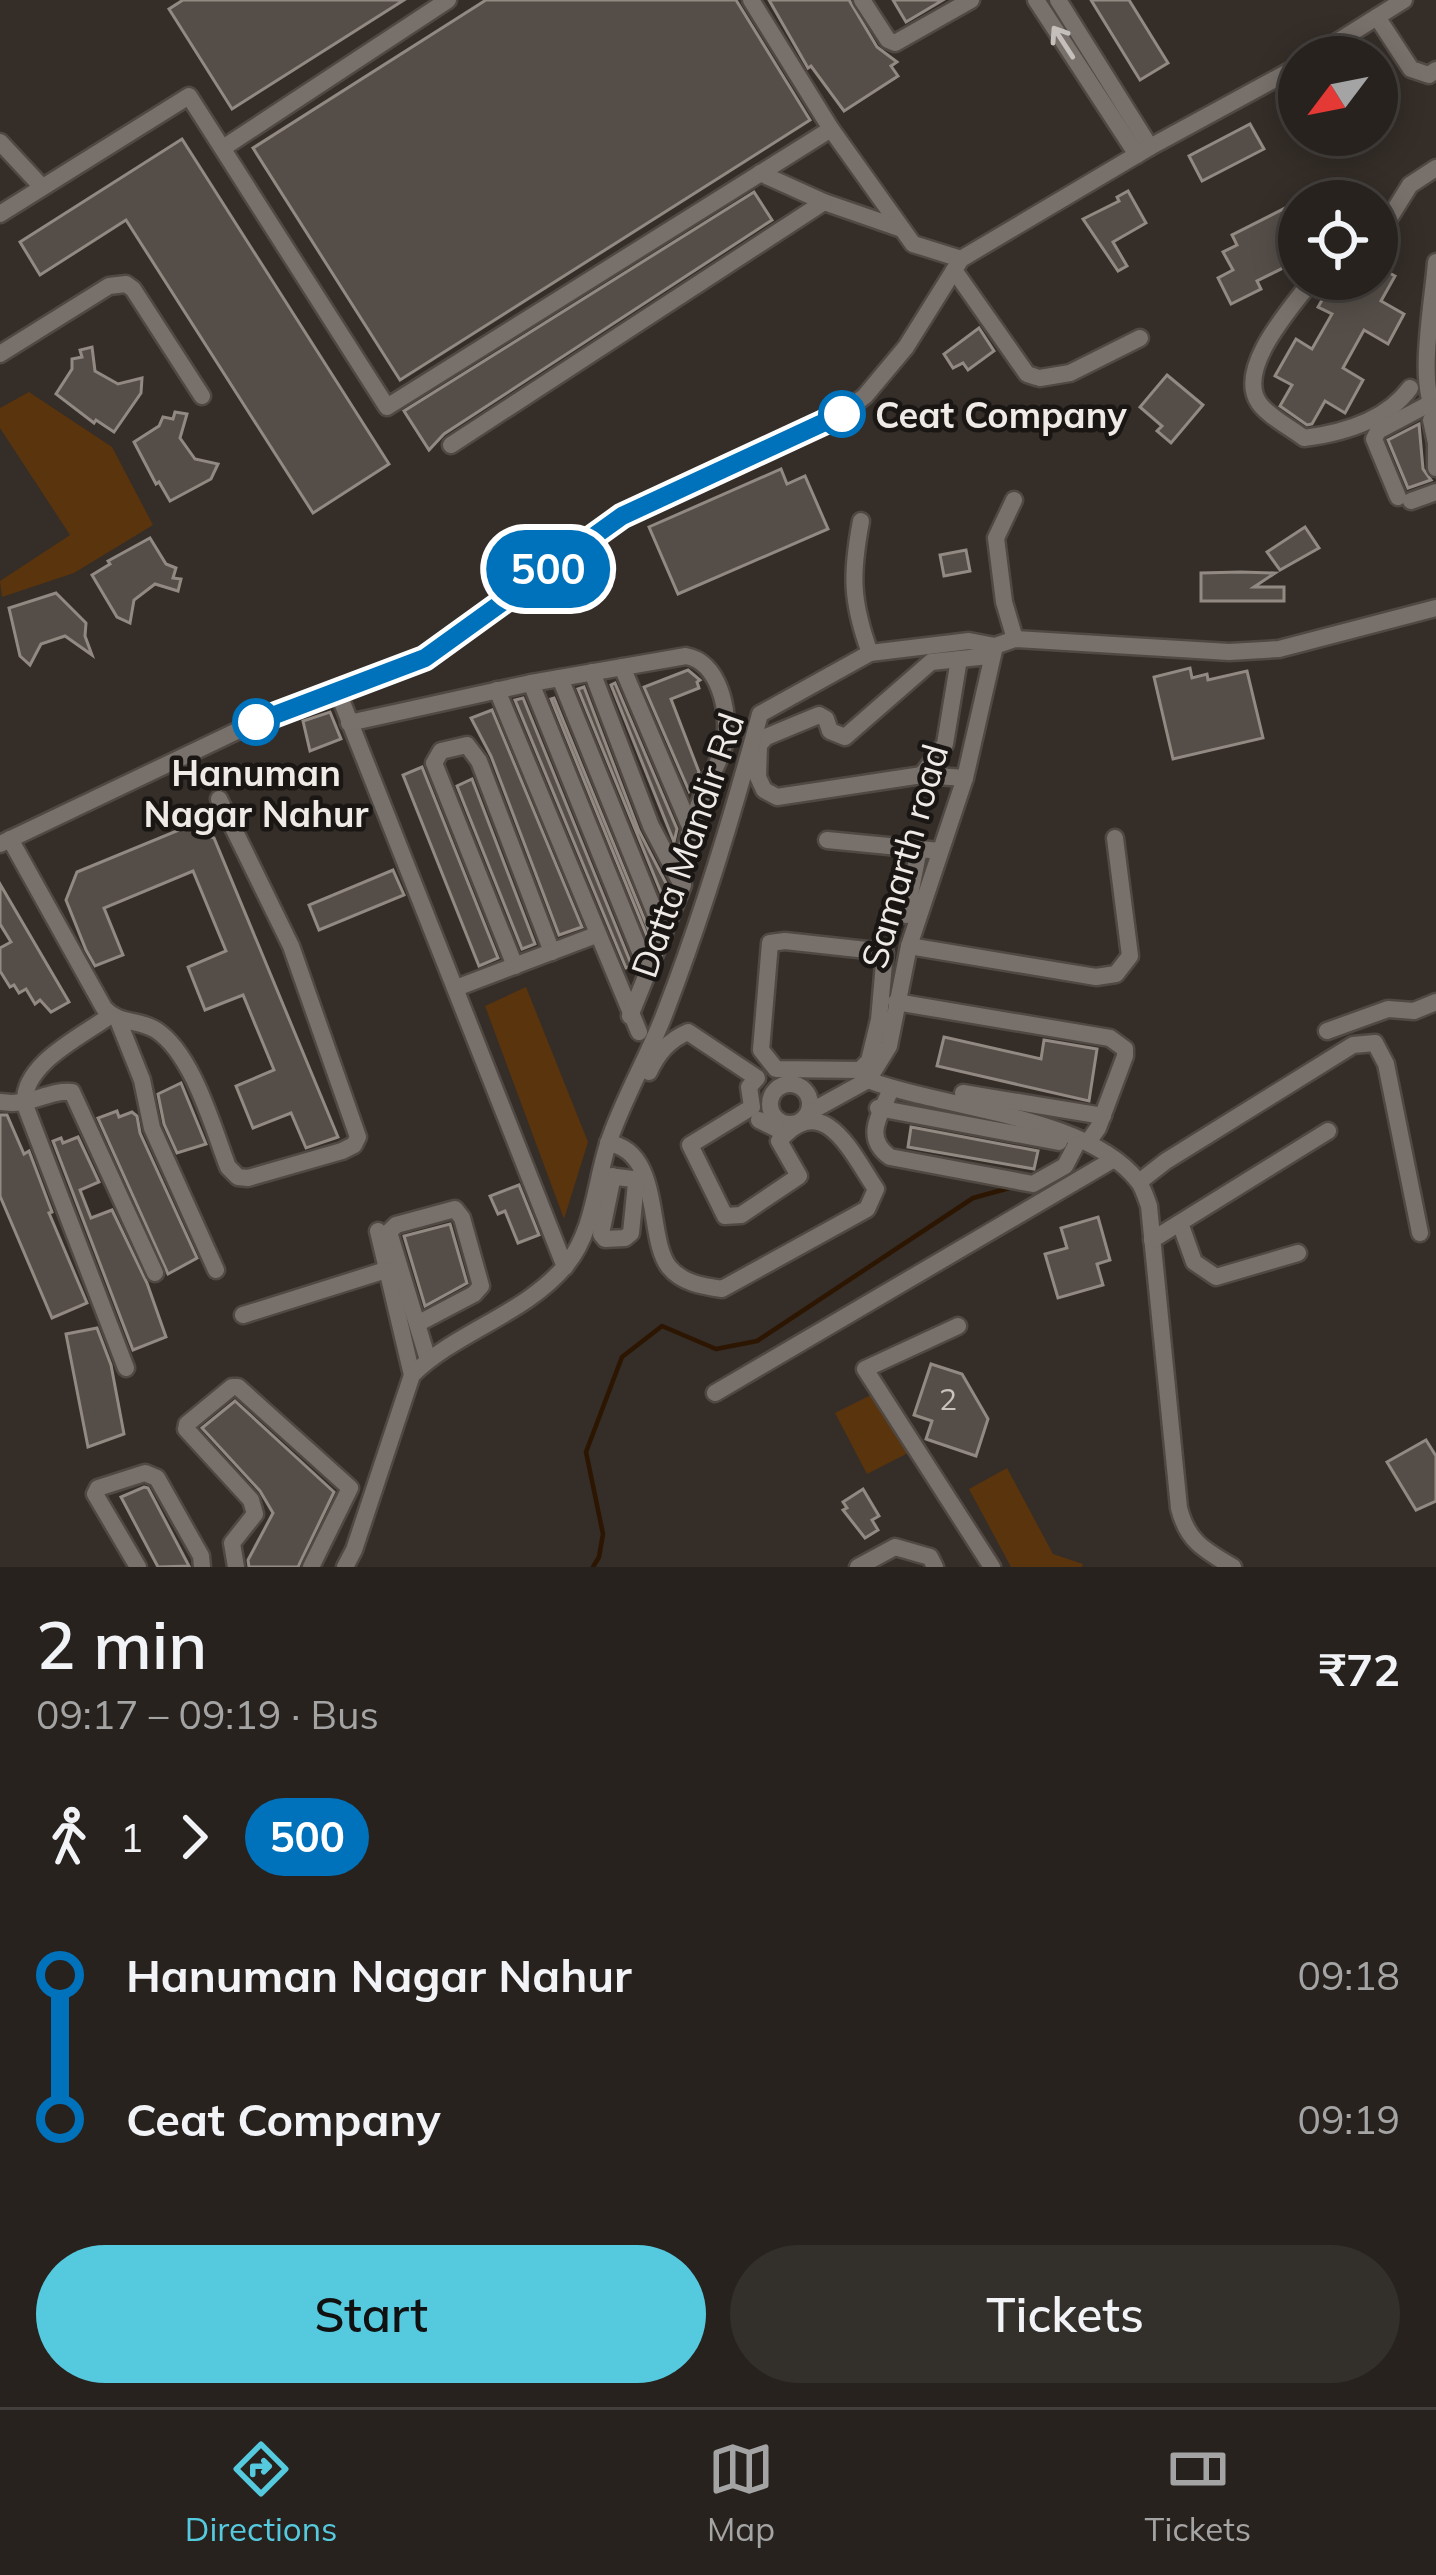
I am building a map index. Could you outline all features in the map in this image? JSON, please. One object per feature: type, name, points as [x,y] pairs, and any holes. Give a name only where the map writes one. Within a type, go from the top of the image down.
[{"type":"street","points":[[223,148],[448,0]]},
{"type":"street","points":[[751,0],[831,129],[901,229],[913,244],[957,265],[1027,374],[1038,378],[1070,374],[1140,338]]},
{"type":"street","points":[[862,0],[888,40],[895,43],[971,0]]},
{"type":"street","points":[[1036,0],[1143,151]]},
{"type":"street","points":[[1058,0],[1143,151]]},
{"type":"street","points":[[1347,36],[1404,0]]},
{"type":"street","points":[[1377,17],[1411,69],[1429,74],[1436,70]]},
{"type":"street","points":[[216,1270],[152,1128],[142,1080],[114,1018],[5,842],[256,722],[425,658],[622,516],[842,414],[865,396],[906,347],[957,265],[1143,151],[1278,77]]},
{"type":"street","points":[[0,214],[189,96],[387,407],[831,129]]},
{"type":"street","points":[[0,142],[42,187]]},
{"type":"street","points":[[1398,204],[1410,185],[1436,168]]},
{"type":"street","points":[[760,172],[824,202],[901,229]]},
{"type":"street","points":[[451,445],[824,202]]},
{"type":"street","points":[[1436,262],[1427,380],[1434,410],[1436,468]]},
{"type":"street","points":[[0,354],[110,286],[126,284],[202,396]]},
{"type":"street","points":[[1298,300],[1261,351],[1253,380],[1258,402],[1304,438],[1344,431],[1388,411],[1410,388]]},
{"type":"street","points":[[1434,410],[1378,431],[1374,439],[1405,499],[1436,493]]},
{"type":"street","points":[[1014,500],[996,538],[1004,602],[1015,638]]},
{"type":"street","points":[[860,520],[852,568],[854,609],[869,652]]},
{"type":"street","name":"Datta Mandir Rd","points":[[412,1375],[428,1360],[530,1299],[565,1267],[584,1239],[615,1139],[665,1012],[736,804],[760,714],[869,652],[969,640],[992,651],[1015,638],[1229,652],[1280,649],[1436,608]]},
{"type":"street","points":[[965,778],[922,775],[776,797],[764,790],[758,777],[759,745],[766,737],[819,716],[826,719],[830,731],[845,736],[925,666],[992,651]]},
{"type":"street","name":"Samarth road","points":[[868,1080],[889,1046],[889,1014],[908,927],[965,778],[992,651]]},
{"type":"street","points":[[349,723],[531,682],[686,656],[700,659],[722,696],[726,738],[691,829],[682,864],[683,885],[635,1024],[497,690]]},
{"type":"street","points":[[922,775],[945,744],[959,659]]},
{"type":"street","points":[[622,667],[691,829]]},
{"type":"street","points":[[592,672],[651,826],[683,885]]},
{"type":"street","points":[[560,678],[664,935]]},
{"type":"street","points":[[531,682],[649,974]]},
{"type":"street","points":[[338,692],[565,1267]]},
{"type":"street","points":[[515,966],[434,763],[441,751],[466,745],[479,761],[552,952]]},
{"type":"street","points":[[126,1368],[25,1106],[26,1084],[34,1073],[114,1018],[155,1029],[176,1051],[193,1078],[229,1167],[238,1177],[342,1151],[358,1137],[291,946],[218,799]]},
{"type":"street","points":[[919,849],[908,927],[1096,977],[1116,974],[1130,956],[1115,838]]},
{"type":"street","points":[[827,840],[940,851]]},
{"type":"street","points":[[456,988],[596,935]]},
{"type":"street","points":[[785,941],[884,952],[889,1014],[869,1061],[860,1070],[776,1069],[761,1050],[770,944],[785,941]]},
{"type":"street","points":[[1327,1031],[1388,1010],[1414,1011],[1436,1002]]},
{"type":"street","points":[[715,1393],[1070,1174],[1103,1115],[1125,1056],[1120,1043],[1110,1038],[889,1014]]},
{"type":"street","points":[[813,1115],[830,1124],[876,1189],[868,1209],[722,1289],[685,1280],[666,1264],[642,1169],[615,1139],[656,1057],[674,1038],[688,1032],[757,1078],[750,1090],[752,1107],[690,1145],[725,1216],[742,1215],[799,1175],[779,1141],[785,1133],[813,1115],[868,1080],[1086,1145],[1114,1160],[1139,1182],[1149,1206],[1184,1530],[1194,1544],[1232,1567]]},
{"type":"street","points":[[1139,1182],[1353,1045],[1375,1043],[1386,1064],[1420,1233]]},
{"type":"street","points":[[784,1084],[797,1084],[810,1100],[813,1115],[792,1124],[779,1121],[771,1111],[770,1098],[784,1084]]},
{"type":"street","points":[[891,1089],[877,1108],[873,1128],[876,1142],[890,1157],[1034,1184],[1114,1160]]},
{"type":"street","points":[[0,1102],[25,1106],[66,1090],[78,1100],[155,1273]]},
{"type":"street","points":[[750,1090],[770,1098]]},
{"type":"street","points":[[877,1108],[961,1107],[1103,1115]]},
{"type":"street","points":[[759,1120],[785,1133]]},
{"type":"street","points":[[1152,1240],[1328,1131]]},
{"type":"street","points":[[417,1324],[475,1294],[481,1286],[462,1218],[455,1209],[396,1225],[388,1232],[428,1360]]},
{"type":"street","points":[[1180,1223],[1193,1262],[1216,1277],[1298,1253]]},
{"type":"street","points":[[345,1567],[412,1375],[378,1231]]},
{"type":"street","points":[[243,1315],[386,1270]]},
{"type":"street","points":[[958,1325],[866,1369],[992,1567]]},
{"type":"street","points":[[236,1567],[232,1543],[255,1514],[251,1500],[186,1429],[224,1391],[238,1387],[350,1489]]},
{"type":"street","points":[[138,1567],[95,1494],[98,1488],[145,1473],[157,1478],[201,1556],[202,1567]]},
{"type":"street","points":[[350,1489],[375,1485]]},
{"type":"street","points":[[310,1567],[350,1489]]},
{"type":"street","points":[[858,1567],[895,1547],[931,1557],[935,1567]]},
{"type":"shaded area","points":[[29,392],[112,447],[153,525],[74,573],[2,597],[0,581],[70,535],[0,428],[0,408]]},
{"type":"shaded area","points":[[526,987],[588,1142],[564,1219],[485,1006]]},
{"type":"shaded area","points":[[883,1389],[914,1450],[867,1474],[835,1413]]},
{"type":"shaded area","points":[[1007,1468],[1053,1554],[1082,1567],[1011,1567],[969,1489]]},
{"type":"building","points":[[183,0],[404,0],[232,109],[169,9]]},
{"type":"building","points":[[486,0],[736,0],[810,120],[400,380],[253,148]]},
{"type":"building","points":[[769,0],[849,0],[877,47],[897,62],[891,66],[898,76],[844,111],[808,68]]},
{"type":"building","points":[[893,0],[943,0],[906,22]]},
{"type":"building","points":[[1091,0],[1129,0],[1168,63],[1140,80]]},
{"type":"building","points":[[1250,124],[1264,149],[1202,181],[1189,156]]},
{"type":"building","points":[[182,139],[389,464],[313,513],[126,220],[40,275],[20,242]]},
{"type":"building","points":[[1128,191],[1146,223],[1113,242],[1127,266],[1118,271],[1083,219],[1119,201],[1117,197]]},
{"type":"building","points":[[754,192],[772,220],[444,434],[429,450],[404,411]]},
{"type":"building","points":[[1278,212],[1278,270],[1257,281],[1261,289],[1231,304],[1218,278],[1233,270],[1223,252],[1237,245],[1232,235]]},
{"type":"building","points":[[1322,300],[1382,300],[1404,314],[1388,344],[1364,330],[1343,368],[1363,380],[1345,413],[1325,401],[1307,425],[1280,406],[1292,385],[1275,376],[1296,339],[1312,349],[1332,314],[1318,307]]},
{"type":"building","points":[[979,328],[994,351],[968,370],[963,363],[953,368],[944,354]]},
{"type":"building","points":[[92,347],[95,371],[118,384],[142,378],[141,393],[114,432],[56,394],[72,369],[72,359],[82,357],[80,350]]},
{"type":"building","points":[[1167,375],[1203,405],[1171,443],[1157,431],[1162,426],[1140,407]]},
{"type":"building","points":[[175,412],[187,414],[180,438],[195,459],[218,464],[211,479],[170,501],[134,442],[159,426],[163,417],[173,419]]},
{"type":"building","points":[[1419,424],[1423,469],[1431,480],[1408,488],[1388,440]]},
{"type":"building","points":[[781,469],[787,484],[805,476],[828,529],[678,594],[649,527]]},
{"type":"building","points":[[1305,527],[1319,548],[1280,570],[1267,552]]},
{"type":"building","points":[[150,538],[166,564],[176,568],[173,578],[181,579],[178,591],[155,584],[134,600],[130,623],[117,617],[92,575]]},
{"type":"building","points":[[966,550],[970,571],[944,576],[940,555]]},
{"type":"building","points":[[1201,573],[1275,573],[1254,587],[1284,587],[1284,601],[1201,601]]},
{"type":"building","points":[[56,593],[86,623],[92,655],[65,636],[41,644],[30,665],[20,656],[9,608]]},
{"type":"building","points":[[1190,668],[1192,678],[1207,674],[1208,680],[1247,671],[1263,738],[1173,759],[1154,677]]},
{"type":"building","points":[[688,670],[700,680],[699,688],[671,699],[699,772],[689,791],[644,687]]},
{"type":"building","points":[[615,683],[677,829],[674,842],[611,685]]},
{"type":"building","points":[[584,687],[639,831],[668,887],[662,895],[578,689]]},
{"type":"building","points":[[523,698],[632,966],[626,968],[515,700]]},
{"type":"building","points":[[551,699],[650,933],[647,936]]},
{"type":"building","points":[[492,710],[582,927],[559,935],[491,756],[471,718]]},
{"type":"building","points":[[330,712],[341,739],[310,751],[303,721]]},
{"type":"building","points":[[422,767],[498,958],[479,966],[403,775]]},
{"type":"building","points":[[472,779],[535,944],[522,949],[457,786]]},
{"type":"building","points":[[186,827],[214,838],[338,1137],[306,1148],[291,1113],[253,1128],[236,1086],[274,1070],[243,995],[205,1010],[188,967],[226,951],[193,871],[104,908],[123,955],[95,966],[86,950],[66,900],[77,872]]},
{"type":"building","points":[[393,870],[404,895],[319,930],[309,905]]},
{"type":"building","points":[[0,884],[69,1002],[51,1012],[40,1000],[35,1004],[26,989],[19,993],[14,985],[10,987],[0,971],[0,948],[11,942],[0,924]]},
{"type":"building","points":[[944,1037],[1041,1059],[1044,1040],[1097,1049],[1089,1101],[937,1066]]},
{"type":"building","points":[[181,1083],[206,1144],[177,1153],[158,1094]]},
{"type":"building","points":[[117,1111],[119,1117],[132,1112],[137,1116],[140,1133],[197,1258],[168,1274],[98,1118]]},
{"type":"building","points":[[0,1115],[7,1115],[24,1154],[29,1151],[87,1303],[52,1318],[0,1196]]},
{"type":"building","points":[[911,1127],[1038,1151],[1034,1169],[908,1147]]},
{"type":"building","points":[[78,1137],[99,1182],[80,1190],[91,1218],[112,1210],[147,1283],[166,1337],[133,1350],[53,1141]]},
{"type":"building","points":[[519,1185],[539,1235],[518,1243],[505,1211],[498,1214],[490,1196]]},
{"type":"building","points":[[1098,1217],[1110,1260],[1097,1264],[1103,1285],[1058,1298],[1045,1254],[1067,1248],[1061,1228]]},
{"type":"building","points":[[450,1224],[467,1283],[425,1306],[404,1236]]},
{"type":"building","points":[[97,1328],[111,1365],[124,1434],[88,1447],[66,1334]]},
{"type":"building","points":[[931,1364],[962,1374],[988,1419],[976,1456],[926,1439],[932,1421],[914,1415]]},
{"type":"building","points":[[235,1401],[334,1492],[298,1567],[249,1567],[248,1560],[273,1513],[260,1491],[202,1428]]},
{"type":"building","points":[[1426,1440],[1436,1456],[1436,1501],[1416,1510],[1387,1462]]},
{"type":"building","points":[[144,1487],[189,1566],[158,1567],[121,1497]]},
{"type":"building","points":[[863,1489],[879,1516],[872,1520],[878,1530],[865,1538],[843,1510],[847,1508],[843,1502]]},
{"type":"waterway","points":[[593,1567],[603,1534],[586,1452],[622,1357],[662,1326],[716,1349],[757,1341],[973,1198],[1013,1187]]},
{"type":"bus line","name":"500","points":[[256,722],[425,658],[622,516],[842,414]]},
{"type":"place","name":"Ceat Company","points":[[842,414]]},
{"type":"place","name":"Hanuman Nagar Nahur","points":[[256,722]]}]
